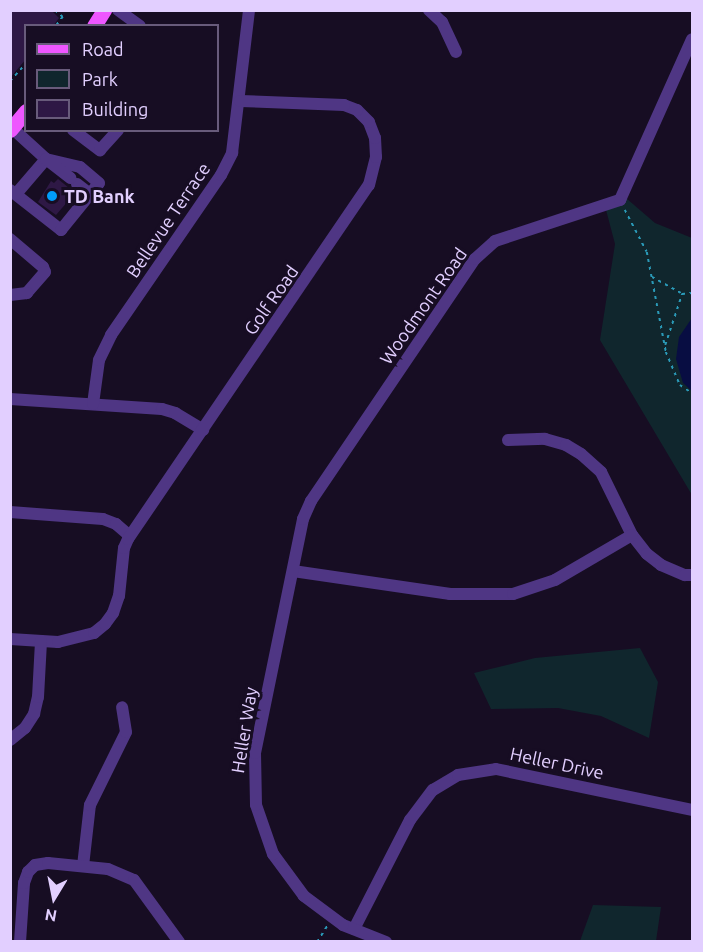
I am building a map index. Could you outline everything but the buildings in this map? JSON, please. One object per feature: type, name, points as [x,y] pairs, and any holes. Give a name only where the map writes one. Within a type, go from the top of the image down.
[{"type":"main road","points":[[95,24],[104,10]]},
{"type":"main road","points":[[11,129],[24,113]]},
{"type":"street","points":[[118,10],[137,24]]},
{"type":"street","name":"Bellevue Terrace","points":[[93,404],[99,360],[111,335],[232,153],[240,101],[249,10]]},
{"type":"street","points":[[429,10],[442,22],[456,52]]},
{"type":"street","points":[[620,200],[693,39]]},
{"type":"street","name":"Golf Road","points":[[41,641],[68,641],[94,633],[105,624],[120,596],[124,548],[130,536],[360,202],[369,185],[376,157],[373,130],[364,115],[350,106],[240,101]]},
{"type":"street","points":[[11,129],[90,194]]},
{"type":"street","points":[[76,132],[100,150],[116,132]]},
{"type":"street","points":[[46,159],[80,167],[99,183],[62,230],[13,192],[46,159]]},
{"type":"street","name":"Woodmont Road","points":[[293,571],[303,519],[311,501],[475,259],[495,241],[620,200]]},
{"type":"street","points":[[10,240],[43,267],[45,272],[27,293],[10,295]]},
{"type":"street","points":[[10,399],[162,409],[175,413],[203,430]]},
{"type":"street","points":[[508,440],[545,439],[566,445],[581,454],[601,472],[632,535],[647,554],[661,565],[685,575],[693,575]]},
{"type":"street","points":[[10,512],[103,519],[116,524],[130,536]]},
{"type":"street","points":[[293,571],[450,594],[513,594],[555,580],[632,535]]},
{"type":"street","name":"Heller Way","points":[[293,571],[255,753],[255,796],[265,838],[282,869],[304,896],[332,918],[386,942]]},
{"type":"street","points":[[10,639],[41,641],[38,697],[34,714],[25,728],[10,740]]},
{"type":"street","points":[[83,866],[90,805],[126,732],[122,707]]},
{"type":"street","name":"Heller Drive","points":[[354,929],[410,820],[433,790],[458,776],[496,769],[693,810]]},
{"type":"street","points":[[20,942],[24,883],[31,868],[48,863],[108,869],[134,880],[179,942]]},
{"type":"path","points":[[55,10],[63,17],[58,24]]},
{"type":"path","points":[[10,81],[24,65]]},
{"type":"path","points":[[620,200],[647,252],[664,346],[680,385],[693,393]]},
{"type":"path","points":[[652,277],[682,294],[693,293]]},
{"type":"path","points":[[664,346],[682,294]]},
{"type":"path","points":[[317,942],[332,918]]},
{"type":"green space","points":[[619,192],[655,223],[692,238],[692,495],[600,340],[615,244],[605,206]]},
{"type":"green space","points":[[640,648],[658,682],[649,738],[601,716],[558,708],[491,709],[474,673],[535,658]]},
{"type":"green space","points":[[593,905],[661,907],[656,941],[580,941]]},
{"type":"shaded area","points":[[692,318],[692,391],[683,383],[676,359],[679,337]]},
{"type":"place","name":"TD Bank","points":[[52,196]]}]
